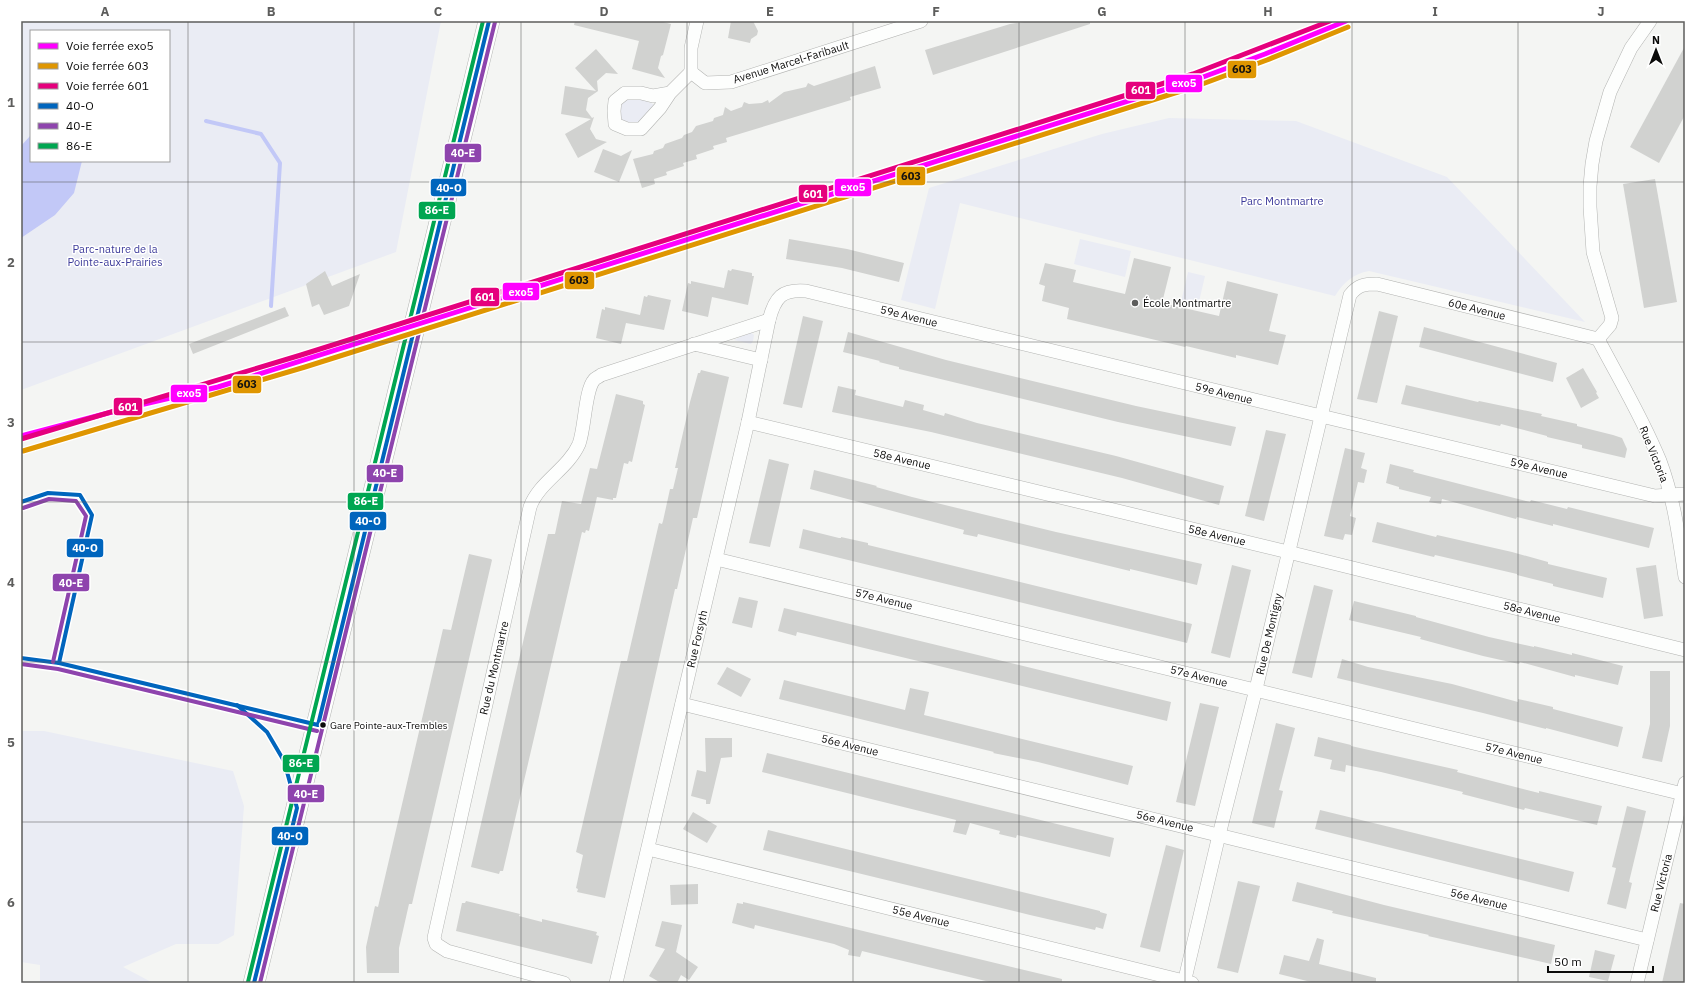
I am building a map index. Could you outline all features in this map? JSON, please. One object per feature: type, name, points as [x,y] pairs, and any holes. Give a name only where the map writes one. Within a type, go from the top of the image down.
[{"type":"main road","points":[[254,983],[489,21]]},
{"type":"street","points":[[670,93],[691,72],[691,48],[697,21]]},
{"type":"street","name":"Avenue Marcel-Faribault","points":[[691,72],[705,83],[731,82],[894,25],[921,21]]},
{"type":"street","points":[[1598,339],[1610,325],[1612,318],[1593,252],[1590,186],[1596,141],[1610,92],[1620,69],[1631,48],[1650,21]]},
{"type":"street","name":"60e Avenue","points":[[1356,288],[1365,284],[1377,284],[1598,339]]},
{"type":"street","name":"Rue De Montigny","points":[[1187,982],[1219,835],[1256,689],[1347,305],[1350,295],[1356,288]]},
{"type":"street","name":"59e Avenue","points":[[779,297],[787,292],[795,290],[806,291],[1656,496],[1685,494]]},
{"type":"street","name":"Rue Forsyth","points":[[616,983],[748,422],[769,320],[772,308],[779,297]]},
{"type":"street","name":"Rue du Montmartre","points":[[564,983],[447,951],[436,944],[434,938],[434,930],[533,498],[571,456],[578,446],[582,436],[589,392],[593,380],[601,375],[769,320]]},
{"type":"street","name":"Rue Victoria","points":[[1598,339],[1660,462],[1671,496],[1685,577]]},
{"type":"street","points":[[694,344],[761,360]]},
{"type":"street","name":"58e Avenue","points":[[748,422],[1288,552],[1685,650]]},
{"type":"street","name":"57e Avenue","points":[[716,559],[1256,689],[1684,788]]},
{"type":"street","name":"56e Avenue","points":[[682,704],[1647,940]]},
{"type":"street","name":"Rue Victoria","points":[[1637,983],[1684,788]]},
{"type":"street","name":"55e Avenue","points":[[648,849],[1187,982]]},
{"type":"green space","name":"Parc-nature de la Pointe-aux-Prairies","points":[[21,21],[441,21],[396,252],[21,390]]},
{"type":"green space","points":[[637,97],[655,105],[639,124],[625,123],[620,114],[620,108],[626,99]]},
{"type":"green space","name":"Parc Montmartre","points":[[1169,118],[1296,121],[1447,177],[1585,322],[1369,271],[1358,274],[1349,279],[1335,296],[960,203],[935,309],[901,300],[929,188],[1102,134]]},
{"type":"green space","points":[[1080,239],[1131,251],[1125,277],[1074,264]]},
{"type":"green space","points":[[1188,272],[1205,276],[1198,306],[1181,302]]},
{"type":"green space","points":[[750,332],[754,335],[751,344],[734,340]]},
{"type":"green space","points":[[21,731],[44,731],[233,771],[244,806],[234,935],[218,944],[176,944],[123,967],[153,983],[40,983],[40,965],[21,962]]},
{"type":"water","points":[[30,136],[30,162],[82,162],[74,193],[55,215],[21,238],[21,146]]},
{"type":"building","points":[[575,21],[659,21],[671,24],[658,68],[665,78],[632,69],[639,41],[574,25]]},
{"type":"building","points":[[731,21],[753,21],[758,31],[757,35],[751,39],[750,43],[728,38]]},
{"type":"building","points":[[1031,21],[1090,21],[1090,24],[933,75],[925,50],[1010,24]]},
{"type":"building","points":[[1685,46],[1685,115],[1659,163],[1630,147]]},
{"type":"building","points":[[596,49],[618,74],[606,73],[597,81],[598,91],[588,98],[586,110],[592,118],[594,117],[590,129],[596,139],[607,142],[578,158],[565,134],[591,119],[561,114],[565,86],[596,91],[575,68]]},
{"type":"building","points":[[875,66],[881,88],[850,97],[851,100],[726,138],[727,142],[713,146],[714,149],[696,155],[697,159],[683,163],[684,166],[666,172],[667,175],[654,179],[655,184],[642,188],[633,159],[653,154],[654,151],[663,148],[665,144],[682,138],[684,135],[692,132],[696,126],[713,121],[714,118],[723,115],[725,107],[731,111],[742,107],[744,102],[749,104],[762,103],[768,100],[769,103],[784,92],[806,87],[808,83],[814,86]]},
{"type":"building","points":[[603,149],[621,156],[632,150],[619,182],[594,172]]},
{"type":"building","points":[[1655,179],[1677,302],[1644,308],[1623,184]]},
{"type":"building","points":[[789,239],[847,249],[904,263],[899,282],[842,268],[786,259]]},
{"type":"building","points":[[1134,258],[1171,267],[1162,303],[1219,316],[1227,281],[1278,294],[1269,331],[1286,335],[1278,365],[1236,355],[1236,358],[1185,347],[1067,319],[1069,308],[1042,301],[1045,286],[1039,284],[1045,263],[1076,270],[1073,282],[1125,294]]},
{"type":"building","points":[[732,269],[752,273],[752,276],[754,276],[748,305],[712,297],[708,317],[682,311],[688,283],[691,284],[691,281],[724,288],[728,270],[731,271]]},
{"type":"building","points":[[325,271],[332,286],[360,274],[349,306],[324,315],[319,304],[312,307],[306,284]]},
{"type":"building","points":[[648,295],[671,300],[664,330],[626,323],[621,344],[596,338],[602,309],[605,310],[605,307],[640,315],[644,296],[647,297]]},
{"type":"building","points":[[285,307],[289,316],[193,354],[189,344]]},
{"type":"building","points":[[1379,311],[1398,316],[1377,403],[1357,399]]},
{"type":"building","points":[[803,316],[823,321],[802,408],[783,404]]},
{"type":"building","points":[[1424,327],[1557,363],[1553,382],[1419,347]]},
{"type":"building","points":[[848,332],[946,360],[1136,406],[1236,427],[1231,446],[1118,422],[899,369],[899,367],[879,362],[880,361],[843,352]]},
{"type":"building","points":[[1583,368],[1599,398],[1581,408],[1566,378]]},
{"type":"building","points":[[701,370],[729,377],[697,518],[693,518],[677,589],[675,589],[605,898],[577,892],[578,889],[576,888],[583,855],[576,852],[621,661],[627,661],[659,523],[662,524],[670,489],[673,489],[678,468],[675,468],[690,402],[698,373],[700,373]]},
{"type":"building","points":[[1406,385],[1478,402],[1542,414],[1541,416],[1577,424],[1577,426],[1622,438],[1627,449],[1625,458],[1582,448],[1582,445],[1501,424],[1500,426],[1401,404]]},
{"type":"building","points":[[838,386],[856,390],[855,395],[903,407],[905,400],[924,405],[923,410],[944,416],[945,413],[977,423],[1116,456],[1224,486],[1219,505],[1122,478],[931,432],[832,412]]},
{"type":"building","points":[[616,394],[643,401],[643,404],[645,405],[632,462],[629,461],[628,464],[624,463],[616,498],[613,498],[613,500],[597,497],[589,531],[586,530],[585,533],[582,532],[503,871],[500,871],[499,874],[471,867],[548,534],[555,534],[562,501],[581,504],[590,468],[597,469]]},
{"type":"building","points":[[1266,430],[1286,434],[1264,521],[1245,516]]},
{"type":"building","points":[[1345,448],[1365,453],[1361,468],[1367,470],[1364,483],[1358,482],[1350,516],[1356,518],[1352,535],[1345,534],[1343,540],[1324,536]]},
{"type":"building","points":[[769,459],[789,464],[770,547],[749,543]]},
{"type":"building","points":[[1390,464],[1414,470],[1413,472],[1530,502],[1531,500],[1567,509],[1568,507],[1654,528],[1649,548],[1553,524],[1553,526],[1517,517],[1516,519],[1442,499],[1441,504],[1429,502],[1431,497],[1399,489],[1399,487],[1386,483]]},
{"type":"building","points":[[814,470],[877,486],[876,487],[912,497],[1056,532],[1202,564],[1197,585],[1130,569],[1130,571],[978,534],[977,537],[963,534],[964,530],[810,489]]},
{"type":"building","points":[[1377,522],[1436,537],[1437,535],[1512,552],[1548,562],[1548,564],[1607,578],[1603,598],[1553,586],[1553,584],[1517,574],[1435,555],[1434,557],[1372,542]]},
{"type":"building","points":[[803,529],[839,538],[841,537],[868,543],[868,545],[1192,624],[1187,643],[799,548]]},
{"type":"building","points":[[469,554],[492,560],[412,904],[409,904],[399,948],[399,973],[367,973],[366,947],[375,906],[378,907],[443,629],[451,630]]},
{"type":"building","points":[[1232,565],[1251,570],[1230,658],[1211,653]]},
{"type":"building","points":[[1656,565],[1663,616],[1644,619],[1636,568]]},
{"type":"building","points":[[1314,585],[1333,590],[1312,678],[1292,673]]},
{"type":"building","points":[[739,597],[758,601],[752,628],[732,623]]},
{"type":"building","points":[[1354,601],[1416,616],[1489,637],[1572,655],[1572,653],[1623,666],[1618,685],[1575,675],[1575,677],[1520,662],[1519,664],[1483,656],[1420,639],[1421,637],[1349,620]]},
{"type":"building","points":[[784,608],[1171,702],[1167,721],[810,635],[797,632],[796,636],[778,631]]},
{"type":"building","points":[[1342,659],[1368,667],[1452,684],[1518,702],[1518,699],[1553,707],[1553,709],[1623,727],[1618,747],[1546,728],[1337,678]]},
{"type":"building","points":[[727,667],[751,679],[741,697],[717,684]]},
{"type":"building","points":[[1650,671],[1670,671],[1670,726],[1662,762],[1642,758],[1650,724]]},
{"type":"building","points":[[784,680],[905,710],[910,688],[929,692],[924,715],[1133,766],[1128,785],[1038,762],[993,753],[994,752],[779,699]]},
{"type":"building","points":[[1200,703],[1219,707],[1195,806],[1176,802]]},
{"type":"building","points":[[1276,723],[1295,728],[1279,790],[1283,791],[1274,828],[1252,823]]},
{"type":"building","points":[[1318,737],[1458,770],[1457,772],[1539,793],[1539,791],[1602,806],[1597,825],[1525,808],[1524,810],[1462,794],[1463,792],[1381,772],[1346,765],[1345,772],[1330,769],[1332,760],[1314,756]]},
{"type":"building","points":[[705,738],[732,738],[732,757],[721,758],[710,804],[706,804],[706,800],[691,796],[697,770],[706,772]]},
{"type":"building","points":[[767,753],[1114,838],[1110,857],[1017,835],[1016,838],[999,834],[1000,831],[970,823],[966,835],[953,832],[956,820],[762,772]]},
{"type":"building","points":[[1627,806],[1646,811],[1629,882],[1632,883],[1626,909],[1607,904],[1616,868],[1612,867]]},
{"type":"building","points":[[1320,810],[1574,872],[1569,892],[1315,829]]},
{"type":"building","points":[[693,812],[717,826],[707,843],[683,829]]},
{"type":"building","points":[[768,830],[1100,911],[1107,914],[1103,929],[1096,927],[1095,930],[1030,915],[763,850]]},
{"type":"building","points":[[1166,845],[1184,850],[1160,952],[1140,947]]},
{"type":"building","points":[[1238,881],[1260,886],[1238,973],[1217,968]]},
{"type":"building","points":[[1297,882],[1384,905],[1555,945],[1551,964],[1332,913],[1333,911],[1292,901]]},
{"type":"building","points":[[698,884],[698,904],[671,905],[670,885]]},
{"type":"building","points":[[466,901],[520,914],[519,916],[542,922],[542,919],[597,932],[596,935],[599,936],[592,964],[456,931],[462,903],[465,903]]},
{"type":"building","points":[[743,902],[1062,979],[1062,983],[994,983],[862,951],[860,957],[848,955],[849,950],[834,944],[755,925],[754,929],[732,923],[737,903],[743,904]]},
{"type":"building","points":[[1680,903],[1685,904],[1685,983],[1662,983]]},
{"type":"building","points":[[662,921],[682,925],[676,952],[698,967],[689,980],[681,975],[677,983],[661,983],[649,976],[665,949],[655,946]]},
{"type":"building","points":[[1317,938],[1324,940],[1319,964],[1376,978],[1376,983],[1315,983],[1279,974],[1284,955],[1309,961]]},
{"type":"building","points":[[1595,950],[1615,955],[1608,981],[1589,977]]},
{"type":"waterway","points":[[206,121],[261,134],[280,163],[271,306]]},
{"type":"rail line","name":"601","points":[[21,439],[301,355],[1193,74],[1330,21]]},
{"type":"rail line","name":"exo5","points":[[21,436],[127,408],[218,387],[1195,80],[1265,54],[1346,21]]},
{"type":"rail line","name":"603","points":[[23,451],[305,367],[1197,86],[1267,60],[1348,27]]},
{"type":"transit line","name":"86-E","points":[[248,982],[483,21]]},
{"type":"transit line","name":"40-O","points":[[21,658],[59,663],[318,725],[489,21]]},
{"type":"transit line","name":"40-E","points":[[260,983],[495,22]]},
{"type":"transit line","name":"40-O","points":[[21,502],[48,493],[80,495],[92,515],[59,663]]},
{"type":"transit line","name":"40-E","points":[[23,508],[49,499],[76,501],[86,516],[53,662]]},
{"type":"transit line","name":"40-E","points":[[21,664],[58,669],[317,731]]},
{"type":"transit line","name":"40-O","points":[[237,705],[267,732],[284,761],[297,808],[254,983]]},
{"type":"place","name":"École Montmartre","points":[[1135,303]]},
{"type":"place","name":"Gare Pointe-aux-Trembles","points":[[323,725]]}]
